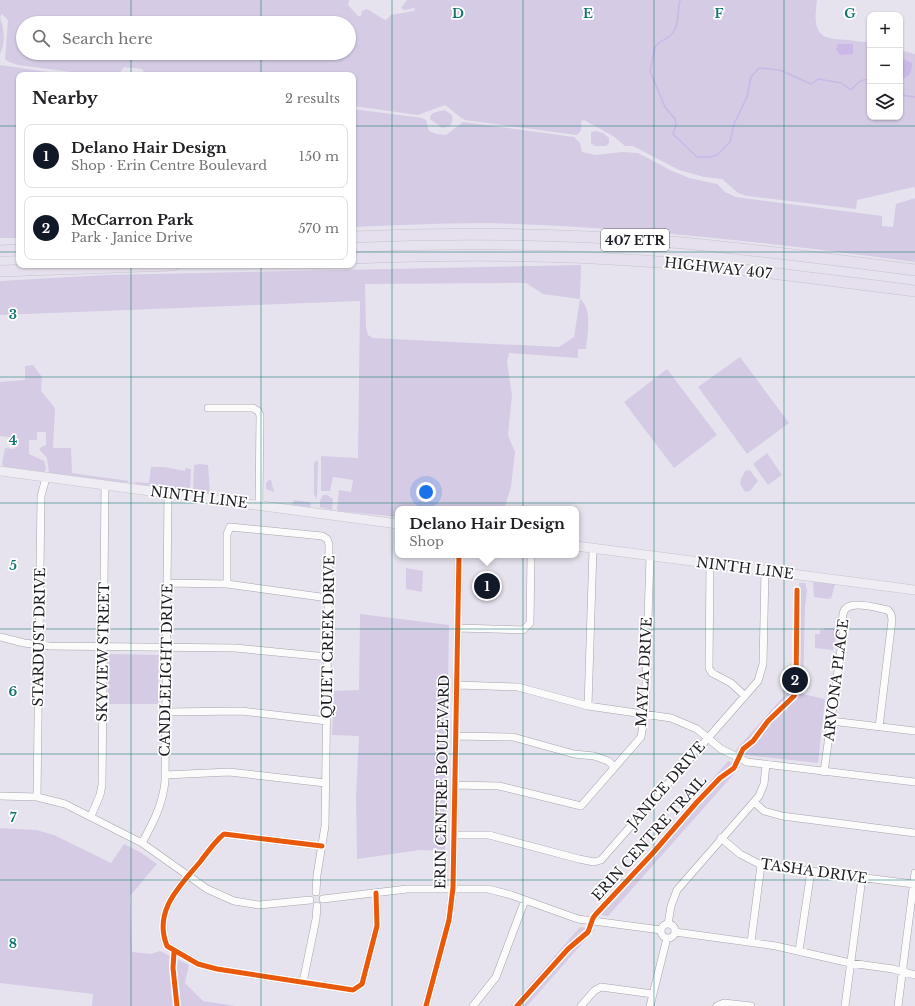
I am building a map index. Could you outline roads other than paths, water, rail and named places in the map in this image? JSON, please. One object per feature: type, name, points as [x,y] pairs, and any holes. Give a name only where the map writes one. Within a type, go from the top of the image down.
[{"type":"highway","name":"HIGHWAY 407","points":[[356,236],[517,235],[606,238],[736,249],[915,270]]},
{"type":"highway","points":[[1,251],[16,250]]},
{"type":"highway","name":"HIGHWAY 407","points":[[356,258],[597,258],[720,268],[915,291]]},
{"type":"highway","points":[[0,271],[86,268]]},
{"type":"main road","name":"NINTH LINE","points":[[0,471],[395,524]]},
{"type":"main road","name":"NINTH LINE","points":[[579,546],[915,590]]},
{"type":"street","points":[[208,408],[253,408],[260,415],[259,505]]},
{"type":"street","name":"STARDUST DRIVE","points":[[37,797],[41,496],[46,478]]},
{"type":"street","name":"SKYVIEW STREET","points":[[91,816],[100,795],[102,785],[105,485]]},
{"type":"street","name":"CANDLELIGHT DRIVE","points":[[142,843],[159,808],[165,775],[168,494]]},
{"type":"street","name":"QUIET CREEK DRIVE","points":[[227,584],[227,534],[230,527],[322,536],[327,538],[329,544],[325,826],[317,875],[316,892]]},
{"type":"street","points":[[588,706],[593,548]]},
{"type":"street","name":"MAYLA DRIVE","points":[[455,785],[499,786],[581,806],[641,737],[645,713],[650,556]]},
{"type":"street","name":"ERIN CENTRE BOULEVARD","points":[[427,1006],[449,920],[453,888],[459,558]]},
{"type":"street","points":[[458,628],[523,630],[528,627],[530,623],[531,558]]},
{"type":"street","points":[[710,563],[709,668],[712,673],[731,683],[745,696]]},
{"type":"street","name":"JANICE DRIVE","points":[[454,835],[489,835],[579,860],[594,862],[601,860],[758,681],[763,664],[765,571]]},
{"type":"street","points":[[167,583],[227,584],[328,598]]},
{"type":"street","name":"ARVONA PLACE","points":[[824,772],[844,627],[843,614],[847,607],[853,604],[888,610],[891,614],[891,628],[879,727]]},
{"type":"street","points":[[0,637],[39,645],[235,648],[327,657]]},
{"type":"street","points":[[457,685],[518,687],[588,706],[645,713],[682,721],[697,729],[721,749],[738,759],[824,772],[915,782]]},
{"type":"street","points":[[166,712],[241,711],[327,721]]},
{"type":"street","points":[[831,721],[915,731]]},
{"type":"street","points":[[456,736],[513,737],[574,754],[594,756],[608,761],[615,767]]},
{"type":"street","points":[[668,924],[671,906],[677,890],[754,802],[763,787],[766,764]]},
{"type":"street","points":[[165,775],[229,772],[325,783]]},
{"type":"street","points":[[0,796],[37,797],[65,804],[142,843],[215,894],[242,903],[266,905],[310,900]]},
{"type":"street","points":[[754,802],[764,811],[782,816],[915,833]]},
{"type":"street","points":[[322,846],[224,834],[188,876],[174,894],[166,908],[164,917],[164,939],[167,946],[208,967],[353,990],[362,984],[377,926],[376,893]]},
{"type":"street","name":"TASHA DRIVE","points":[[721,838],[740,854],[761,865],[914,884]]},
{"type":"street","points":[[751,942],[761,865]]},
{"type":"street","points":[[800,951],[811,871]]},
{"type":"street","points":[[898,1006],[904,972],[915,873]]},
{"type":"street","points":[[845,1006],[862,878]]},
{"type":"street","points":[[323,899],[407,889],[488,889],[525,900],[578,920],[661,930]]},
{"type":"street","points":[[317,907],[311,904],[310,900],[312,894],[316,892],[321,894],[323,899]]},
{"type":"street","points":[[303,982],[316,919],[317,907],[321,904],[323,899]]},
{"type":"street","points":[[473,1006],[491,985],[498,972],[525,900]]},
{"type":"street","points":[[661,930],[663,926],[668,924]]},
{"type":"street","points":[[668,924],[673,927],[675,932]]},
{"type":"street","points":[[661,930],[663,937],[667,938],[672,937],[675,932]]},
{"type":"street","points":[[675,932],[751,942],[915,975]]},
{"type":"street","points":[[650,1006],[667,938]]},
{"type":"street","points":[[581,1006],[594,991],[601,987],[653,994]]},
{"type":"street","points":[[716,1006],[724,1003],[751,1006]]},
{"type":"waterway","points":[[680,0],[678,19],[675,28],[670,36],[655,47],[650,71],[665,107],[675,119],[676,125],[673,134],[697,157],[717,155],[730,142],[734,124],[747,97],[751,77],[759,68],[780,70],[811,84],[818,79],[841,83],[851,90],[861,81],[867,80]]},
{"type":"waterway","points":[[903,95],[915,97]]},
{"type":"place","name":"Delano Hair Design","points":[[487,586]]},
{"type":"place","name":"McCarron Park","points":[[795,680]]}]
